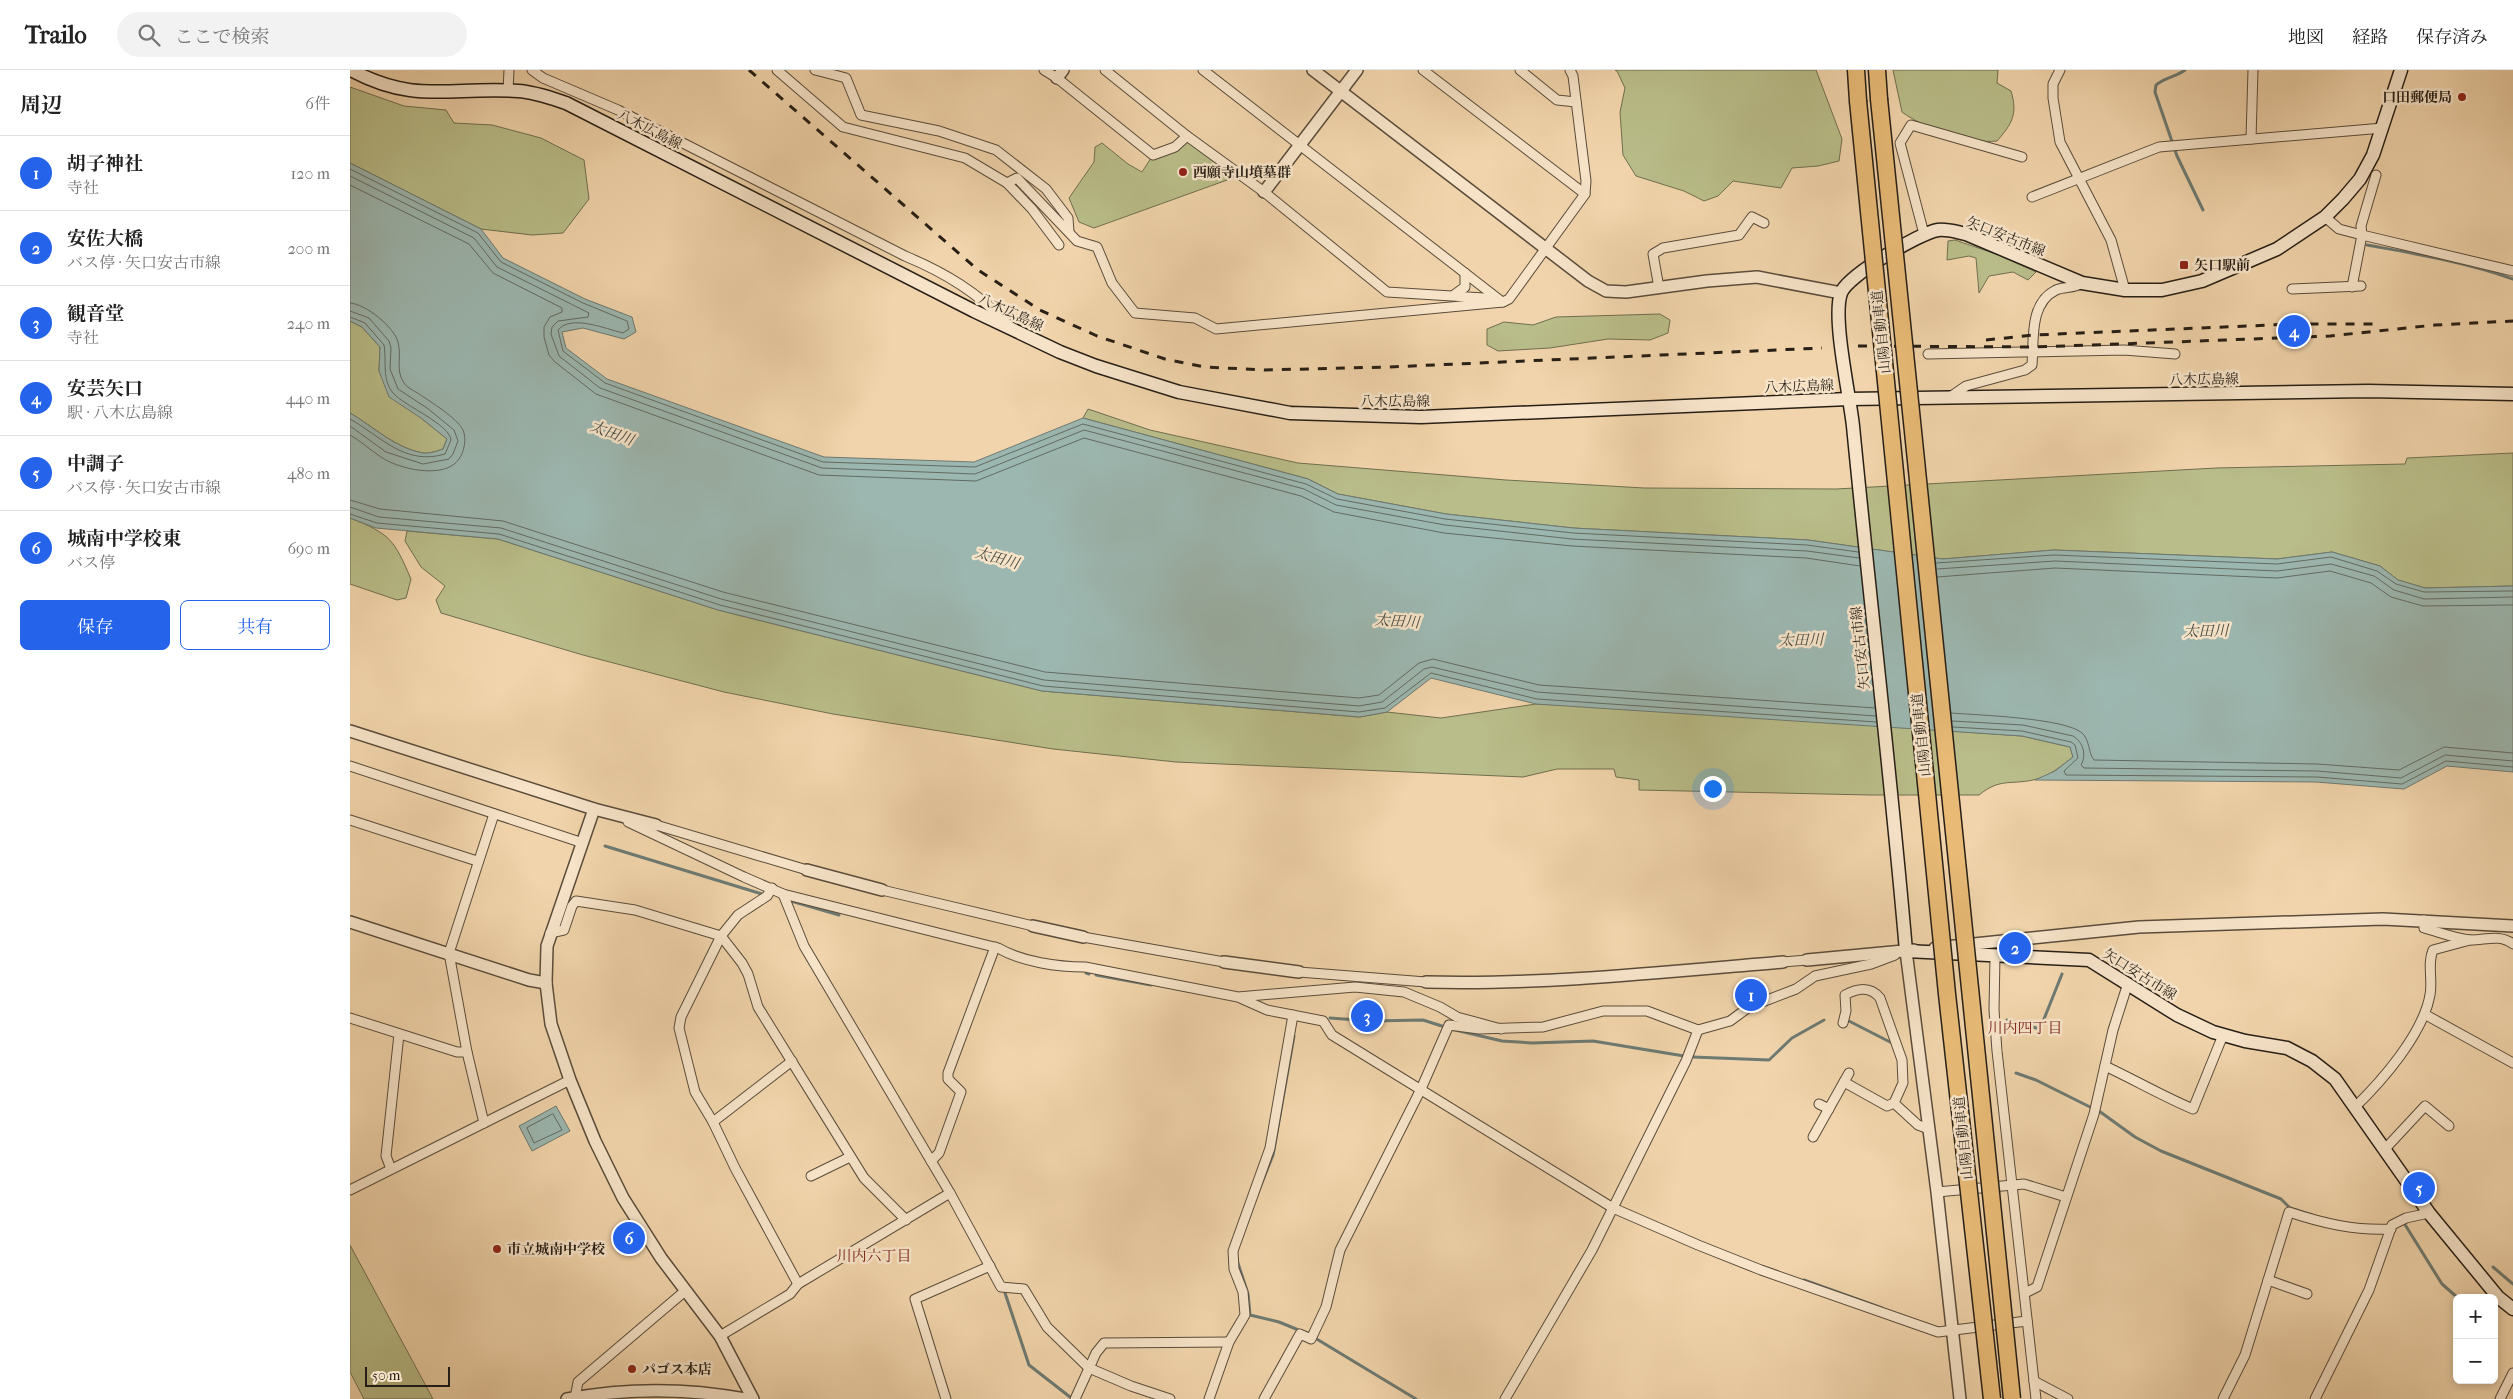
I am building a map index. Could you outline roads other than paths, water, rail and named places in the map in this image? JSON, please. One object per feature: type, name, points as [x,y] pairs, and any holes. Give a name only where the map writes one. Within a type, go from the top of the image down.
[{"type":"highway","name":"山陽自動車道","points":[[1856,70],[1948,1004],[1992,1399]]},
{"type":"highway","name":"山陽自動車道","points":[[1878,70],[1879,100],[2012,1399]]},
{"type":"main road","name":"八木広島線","points":[[351,70],[366,78],[406,91],[436,94],[508,91],[546,96],[566,103],[1015,331],[1096,366],[1179,392],[1290,413],[1421,417],[1849,399],[2368,391],[2513,394]]},
{"type":"main road","name":"矢口安古市線","points":[[2401,70],[2373,155],[2360,179],[2325,217],[2276,249],[2202,281],[2162,290],[2125,290],[2082,284],[1966,234],[1948,230],[1924,234],[1860,272],[1841,293],[1838,314],[1851,414],[1905,946],[1995,956],[2090,960],[2177,1015],[2223,1035],[2245,1041],[2287,1048],[2312,1062],[2334,1079],[2429,1213],[2498,1297],[2513,1309]]},
{"type":"street","points":[[508,91],[509,70]]},
{"type":"street","points":[[532,70],[543,78],[618,110],[905,256],[943,272],[994,309],[1015,331]]},
{"type":"street","points":[[777,70],[843,127],[965,158],[1007,184],[1032,209],[1059,245]]},
{"type":"street","points":[[815,70],[846,78],[861,115],[939,131],[996,150],[1046,189],[1068,218],[1069,232]]},
{"type":"street","points":[[1044,70],[1060,74],[1153,156],[1176,147],[1187,136]]},
{"type":"street","points":[[1105,70],[1187,136],[1264,192],[1387,292],[1484,298],[1503,302]]},
{"type":"street","points":[[1203,70],[1503,302]]},
{"type":"street","points":[[1313,70],[1588,281],[1606,291],[1626,292],[1707,280],[1757,277],[1841,293]]},
{"type":"street","points":[[1264,192],[1357,70]]},
{"type":"street","points":[[1423,70],[1585,194]]},
{"type":"street","points":[[1520,70],[1557,100],[1576,102]]},
{"type":"street","points":[[1007,184],[1017,178],[1077,241],[1096,247],[1112,283],[1136,313],[1196,318],[1216,329],[1503,302],[1509,299],[1585,194],[1586,181],[1573,76],[1570,70]]},
{"type":"street","points":[[2060,70],[2053,84],[2053,98],[2060,142],[2111,240],[2125,290]]},
{"type":"street","points":[[2251,140],[2254,70]]},
{"type":"street","points":[[1924,234],[1900,143],[1911,125],[2022,156]]},
{"type":"street","points":[[2032,197],[2080,180],[2159,147],[2383,128]]},
{"type":"street","points":[[2292,289],[2357,286],[2362,235],[2361,226],[2376,175]]},
{"type":"street","points":[[1658,288],[1653,254],[1663,248],[1739,235],[1752,217],[1764,223]]},
{"type":"street","points":[[2325,217],[2339,228],[2362,235],[2513,271]]},
{"type":"street","points":[[1454,296],[1466,287],[1465,273]]},
{"type":"street","points":[[1950,398],[1966,386],[2024,370],[2032,365],[2036,316],[2043,300],[2056,289],[2077,287],[2082,284]]},
{"type":"street","points":[[1928,354],[2124,350],[2175,354]]},
{"type":"street","points":[[350,731],[594,809],[882,890],[1084,937],[1224,962],[1299,972],[1426,982],[1477,983],[1578,979],[1807,960],[1905,946],[2138,927],[2383,919],[2513,926]]},
{"type":"street","points":[[350,766],[583,843]]},
{"type":"street","points":[[594,809],[547,946],[546,983],[551,1024],[570,1080],[595,1141],[623,1198],[684,1291],[720,1336],[753,1399]]},
{"type":"street","points":[[612,813],[744,878],[784,894],[995,947],[1009,954],[1068,967],[1085,967],[1238,997],[1267,1010],[1323,1021],[1332,1035],[1613,1208],[1761,1270],[1938,1332],[2027,1322]]},
{"type":"street","points":[[484,1123],[467,1052],[449,953],[477,861],[494,814]]},
{"type":"street","points":[[350,820],[477,861]]},
{"type":"street","points":[[772,888],[768,896],[738,915],[721,936],[681,1018],[679,1028],[695,1092],[713,1122],[735,1168],[798,1284]]},
{"type":"street","points":[[784,894],[804,946],[950,1193],[1001,1287],[1024,1289],[1047,1327],[1090,1368],[1131,1386],[1170,1399]]},
{"type":"street","points":[[550,933],[564,930],[572,906],[576,901],[635,910],[721,936],[742,963],[748,974],[758,1007],[850,1157],[864,1178],[906,1220]]},
{"type":"street","points":[[2424,920],[2424,928],[2470,940]]},
{"type":"street","points":[[350,922],[529,980],[546,983]]},
{"type":"street","points":[[2354,1108],[2379,1084],[2426,1014],[2431,994],[2430,958],[2433,950],[2470,940],[2493,938],[2511,942]]},
{"type":"street","points":[[1264,1399],[1300,1334],[1311,1339],[1326,1308],[1340,1250],[1421,1089],[1449,1025],[1501,1029],[1543,1027],[1603,1011],[1647,1012],[1698,1030],[1730,1022],[1749,1007],[1796,990],[1815,976],[1871,964],[1905,946]]},
{"type":"street","points":[[1905,946],[1937,1192],[1960,1399]]},
{"type":"street","points":[[931,1161],[939,1152],[961,1092],[948,1079],[948,1073],[995,947]]},
{"type":"street","points":[[1995,956],[1996,1034],[2036,1399]]},
{"type":"street","points":[[2025,1293],[2038,1287],[2094,1114],[2113,1030],[2128,983]]},
{"type":"street","points":[[1238,997],[1355,987],[1404,992],[1457,1017],[1501,1029]]},
{"type":"street","points":[[1843,1023],[1846,1011],[1845,995],[1868,988],[1874,990],[1880,998],[1902,1060],[1903,1083],[1894,1104]]},
{"type":"street","points":[[2426,1014],[2513,1063]]},
{"type":"street","points":[[1209,1399],[1229,1342],[1245,1314],[1243,1292],[1234,1269],[1232,1251],[1270,1148],[1293,1016]]},
{"type":"street","points":[[350,1018],[457,1052],[467,1052]]},
{"type":"street","points":[[1505,1399],[1513,1382],[1538,1346],[1613,1208],[1686,1060],[1698,1030]]},
{"type":"street","points":[[391,1169],[386,1156],[399,1034]]},
{"type":"street","points":[[2105,1066],[2139,1082],[2148,1090],[2193,1109],[2223,1035]]},
{"type":"street","points":[[713,1122],[792,1060]]},
{"type":"street","points":[[1808,1127],[1815,1135],[1849,1073]]},
{"type":"street","points":[[350,1190],[570,1080]]},
{"type":"street","points":[[1844,1082],[1887,1106],[1894,1104]]},
{"type":"street","points":[[1820,1104],[1829,1110]]},
{"type":"street","points":[[1894,1104],[1918,1125],[1929,1129]]},
{"type":"street","points":[[2385,1149],[2425,1106],[2449,1126]]},
{"type":"street","points":[[811,1176],[850,1157]]},
{"type":"street","points":[[1937,1192],[2012,1183],[2024,1184],[2066,1197]]},
{"type":"street","points":[[720,1336],[790,1294],[798,1284],[950,1193]]},
{"type":"street","points":[[2224,1399],[2245,1355],[2288,1212],[2324,1224],[2376,1230],[2391,1229]]},
{"type":"street","points":[[2315,1399],[2369,1290],[2392,1225],[2406,1218],[2429,1213]]},
{"type":"street","points":[[946,1399],[916,1299],[990,1266]]},
{"type":"street","points":[[2268,1280],[2307,1294]]},
{"type":"street","points":[[571,1398],[578,1382],[684,1291]]},
{"type":"street","points":[[1074,1399],[1096,1353],[1107,1342],[1229,1342]]},
{"type":"street","points":[[2500,1399],[2513,1372]]},
{"type":"street","points":[[2034,1382],[2068,1399]]},
{"type":"street","points":[[571,1398],[618,1392],[674,1391],[720,1394],[745,1399]]},
{"type":"water","name":"太田川","points":[[350,163],[481,229],[503,258],[585,299],[632,317],[636,332],[624,339],[583,328],[562,332],[566,348],[607,379],[824,457],[974,462],[1083,418],[1308,479],[1338,494],[1446,514],[1573,528],[1808,540],[1943,559],[2054,550],[2277,559],[2332,552],[2380,566],[2398,580],[2425,588],[2513,586],[2513,772],[2447,766],[2404,789],[2316,782],[2035,780],[2055,771],[2073,757],[2070,747],[2022,736],[1536,704],[1431,678],[1387,712],[1360,717],[1042,691],[718,610],[498,539],[376,528],[350,518],[350,413],[394,442],[413,450],[425,453],[441,450],[447,439],[421,418],[389,397],[379,371],[380,347],[362,327],[350,321]]},
{"type":"water","points":[[556,1106],[570,1131],[532,1151],[519,1126]]},
{"type":"waterway","points":[[2185,70],[2159,82],[2156,85],[2155,92],[2177,156],[2203,210]]},
{"type":"waterway","points":[[2367,245],[2459,263],[2513,279]]},
{"type":"waterway","points":[[605,846],[762,894]]},
{"type":"waterway","points":[[791,905],[791,901],[839,915]]},
{"type":"waterway","points":[[2007,1020],[2040,1029],[2062,974]]},
{"type":"waterway","points":[[1096,975],[1151,985]]},
{"type":"waterway","points":[[1330,1018],[1371,1021],[1423,1020],[1445,1027]]},
{"type":"waterway","points":[[1693,1057],[1769,1060],[1792,1038],[1824,1020]]},
{"type":"waterway","points":[[1847,1020],[1890,1042]]},
{"type":"waterway","points":[[1451,1029],[1502,1041],[1532,1043],[1593,1041],[1684,1056]]},
{"type":"waterway","points":[[1257,1195],[1273,1155],[1294,1036]]},
{"type":"waterway","points":[[2016,1073],[2036,1080],[2090,1107]]},
{"type":"waterway","points":[[2099,1111],[2135,1137],[2161,1151],[2281,1199],[2290,1208],[2312,1215]]},
{"type":"waterway","points":[[2404,1223],[2442,1284],[2453,1294]]},
{"type":"waterway","points":[[1237,1260],[1248,1294],[1250,1315],[1279,1322],[1301,1331]]},
{"type":"waterway","points":[[2493,1267],[2513,1284]]},
{"type":"waterway","points":[[1804,1280],[1882,1308]]},
{"type":"waterway","points":[[1005,1293],[1029,1365],[1070,1397]]},
{"type":"waterway","points":[[1315,1338],[1416,1399]]},
{"type":"railway","points":[[749,70],[978,270],[1040,310],[1097,336],[1165,359],[1205,367],[1264,370],[1388,367],[1822,348]]},
{"type":"railway","points":[[1858,346],[2034,347],[2330,336],[2435,325],[2513,321]]},
{"type":"railway","points":[[1986,340],[2034,335],[2294,324],[2381,324]]},
{"type":"place","name":"口田郵便局","points":[[2462,97]]},
{"type":"place","name":"西願寺山墳墓群","points":[[1183,172]]},
{"type":"place","name":"矢口駅前","points":[[2184,265]]},
{"type":"place","name":"安芸矢口","points":[[2294,331]]},
{"type":"place","name":"安佐大橋","points":[[2015,948]]},
{"type":"place","name":"胡子神社","points":[[1751,995]]},
{"type":"place","name":"観音堂","points":[[1367,1016]]},
{"type":"place","name":"中調子","points":[[2419,1188]]},
{"type":"place","name":"城南中学校東","points":[[629,1238]]},
{"type":"place","name":"市立城南中学校","points":[[497,1249]]},
{"type":"place","name":"パゴス本店","points":[[632,1369]]},
{"type":"district","name":"川内四丁目","points":[[2025,1028]]},
{"type":"district","name":"川内六丁目","points":[[874,1256]]}]
